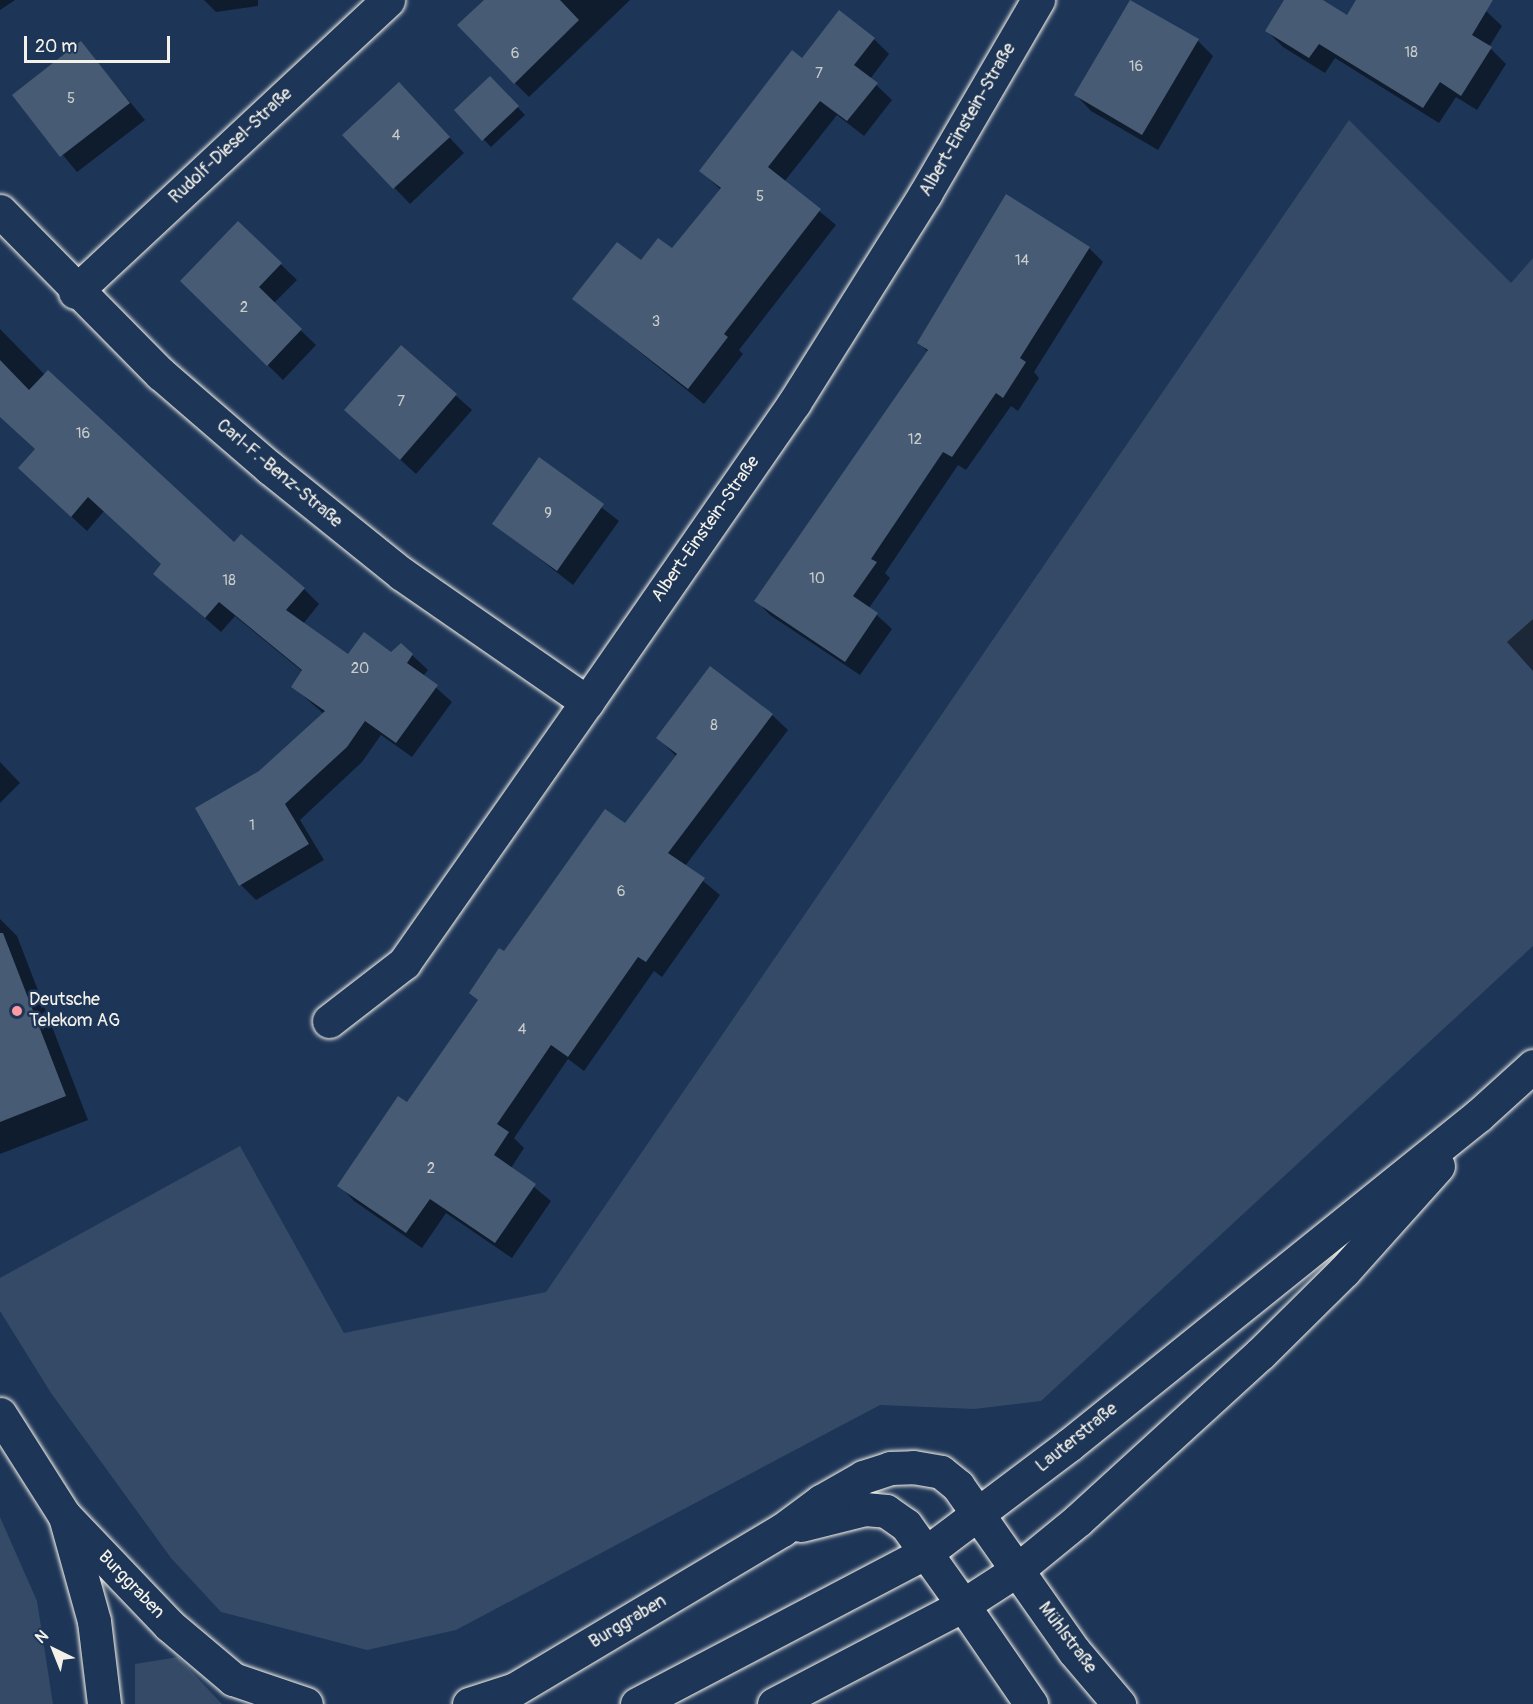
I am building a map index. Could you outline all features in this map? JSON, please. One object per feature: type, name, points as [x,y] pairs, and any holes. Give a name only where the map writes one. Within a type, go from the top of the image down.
[{"type":"street","name":"Rudolf-Diesel-Straße","points":[[75,292],[388,0]]},
{"type":"street","name":"Albert-Einstein-Straße","points":[[329,1021],[404,963],[587,702],[794,403],[925,194],[1038,0]]},
{"type":"street","name":"Carl-F.-Benz-Straße","points":[[0,212],[75,292],[161,374],[270,468],[402,574],[587,702]]},
{"type":"street","name":"Lauterstraße","points":[[637,1704],[927,1552],[978,1514],[1479,1115],[1533,1066]]},
{"type":"street","name":"Lauterstraße","points":[[774,1704],[963,1605],[1017,1570],[1078,1520],[1311,1304],[1406,1206],[1479,1115]]},
{"type":"street","name":"Burggraben","points":[[0,1414],[64,1515],[169,1625],[233,1679],[306,1704]]},
{"type":"street","name":"Burggraben","points":[[469,1704],[515,1689],[782,1530],[829,1497],[863,1477],[890,1468],[914,1467],[941,1472],[958,1486],[978,1514]]},
{"type":"street","name":"Burggraben","points":[[782,1530],[865,1509],[886,1511],[906,1525],[963,1605]]},
{"type":"street","name":"Mühlstraße","points":[[978,1514],[1074,1651],[1119,1704]]},
{"type":"street","points":[[64,1515],[94,1622],[105,1704]]},
{"type":"street","points":[[963,1605],[1031,1704]]},
{"type":"shaded area","points":[[1349,120],[1511,283],[1533,258],[1533,946],[1041,1401],[974,1409],[880,1405],[456,1630],[367,1650],[221,1612],[171,1558],[51,1393],[0,1311],[0,1278],[240,1146],[344,1333],[546,1292]]},
{"type":"shaded area","points":[[0,1517],[37,1601],[53,1704],[0,1704]]},
{"type":"shaded area","points":[[178,1657],[222,1704],[135,1704],[135,1664]]},
{"type":"building","points":[[484,0],[560,0],[579,20],[514,84],[457,25]]},
{"type":"building","points":[[1130,0],[1199,39],[1142,135],[1074,95]]},
{"type":"building","points":[[1284,0],[1323,0],[1347,15],[1356,0],[1493,0],[1472,35],[1492,47],[1461,96],[1440,82],[1423,108],[1319,44],[1309,58],[1265,31]]},
{"type":"building","points":[[839,10],[875,38],[854,65],[878,83],[847,121],[820,101],[768,167],[821,209],[724,334],[728,337],[688,389],[572,299],[617,242],[641,260],[658,238],[672,248],[721,188],[699,171],[792,50],[802,58]]},
{"type":"building","points":[[81,41],[130,103],[60,157],[12,95]]},
{"type":"building","points":[[490,76],[519,106],[482,141],[454,110]]},
{"type":"building","points":[[399,82],[450,137],[393,189],[342,135]]},
{"type":"building","points":[[1006,194],[1090,247],[1020,358],[1026,362],[1003,398],[996,393],[952,457],[943,452],[871,559],[877,562],[853,596],[878,613],[845,662],[754,601],[928,350],[917,343]]},
{"type":"building","points":[[238,221],[282,263],[259,287],[302,329],[267,366],[180,281]]},
{"type":"building","points":[[401,345],[457,394],[400,460],[344,410]]},
{"type":"building","points":[[0,360],[29,390],[48,370],[234,542],[241,534],[305,588],[286,610],[348,654],[364,632],[391,652],[401,643],[413,654],[407,663],[438,685],[396,743],[365,721],[347,747],[285,804],[309,844],[239,886],[195,808],[259,771],[325,711],[291,687],[302,670],[219,602],[205,618],[153,574],[161,564],[88,497],[71,517],[18,468],[35,449],[0,417]]},
{"type":"building","points":[[539,457],[604,504],[557,571],[492,524]]},
{"type":"building","points":[[710,666],[773,714],[668,853],[705,878],[646,962],[638,957],[568,1057],[551,1045],[497,1124],[509,1132],[494,1155],[536,1184],[495,1243],[430,1199],[406,1233],[337,1186],[398,1096],[407,1102],[478,1000],[469,993],[499,948],[504,951],[605,809],[625,823],[677,754],[656,738]]},
{"type":"building","name":"Deutsche Telekom AG","points":[[0,933],[3,933],[66,1096],[0,1122]]},
{"type":"place","name":"Deutsche Telekom AG","points":[[17,1011]]}]
